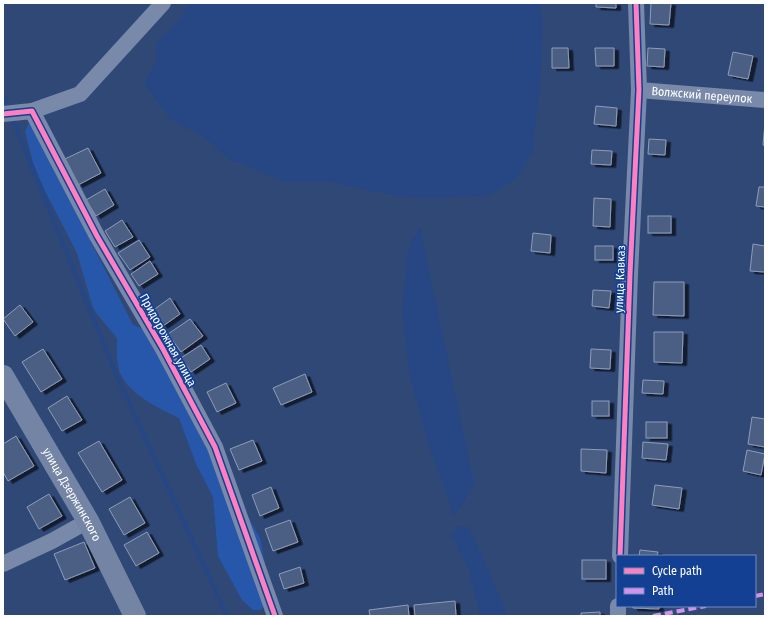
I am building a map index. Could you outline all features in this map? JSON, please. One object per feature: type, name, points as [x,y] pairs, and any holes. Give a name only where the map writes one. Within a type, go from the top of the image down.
[{"type":"main road","name":"улица Дзержинского","points":[[3,376],[88,521],[135,616]]},
{"type":"street","points":[[147,20],[151,3]]},
{"type":"street","points":[[3,114],[32,112],[80,94],[163,3]]},
{"type":"street","name":"улица Кавказ","points":[[620,555],[630,274],[639,90],[636,3]]},
{"type":"street","name":"Волжский переулок","points":[[639,90],[765,100]]},
{"type":"street","name":"Придорожная улица","points":[[32,112],[97,236],[163,349],[215,447],[275,616]]},
{"type":"street","points":[[3,564],[52,541],[88,521]]},
{"type":"shaded area","points":[[190,3],[540,3],[543,23],[540,86],[532,153],[516,179],[490,195],[428,198],[396,196],[329,182],[285,182],[227,158],[206,138],[171,120],[144,84],[157,59],[156,44],[178,21]]},
{"type":"shaded area","points":[[30,121],[133,325],[159,335],[212,451],[260,538],[269,586],[268,599],[261,610],[253,610],[242,600],[218,556],[213,497],[196,464],[179,418],[162,410],[136,393],[128,386],[119,370],[117,362],[117,338],[96,313],[92,305],[77,253],[45,191],[33,163],[25,131]]},
{"type":"shaded area","points":[[420,227],[474,483],[464,503],[453,516],[444,486],[430,450],[409,373],[402,308],[409,245]]},
{"type":"shaded area","points":[[457,526],[469,527],[505,608],[506,616],[480,616],[468,568],[451,535]]},
{"type":"building","points":[[596,3],[616,3],[616,8],[596,7]]},
{"type":"building","points":[[651,3],[671,3],[669,25],[650,24]]},
{"type":"building","points":[[552,48],[568,48],[569,68],[552,68]]},
{"type":"building","points":[[595,48],[614,48],[614,66],[596,66]]},
{"type":"building","points":[[648,48],[665,49],[664,67],[647,66]]},
{"type":"building","points":[[733,52],[753,56],[748,79],[728,75]]},
{"type":"building","points":[[596,106],[617,108],[616,126],[594,124]]},
{"type":"building","points":[[765,123],[765,146],[763,145]]},
{"type":"building","points":[[649,139],[666,140],[665,155],[648,154]]},
{"type":"building","points":[[88,148],[101,173],[78,185],[65,159]]},
{"type":"building","points":[[592,150],[612,151],[611,165],[591,164]]},
{"type":"building","points":[[759,187],[765,187],[765,207],[756,206]]},
{"type":"building","points":[[105,189],[114,205],[96,216],[86,200]]},
{"type":"building","points":[[594,198],[611,199],[610,227],[593,226]]},
{"type":"building","points":[[648,216],[671,216],[671,233],[648,233]]},
{"type":"building","points":[[122,220],[133,237],[115,247],[105,231]]},
{"type":"building","points":[[533,233],[551,235],[550,253],[531,251]]},
{"type":"building","points":[[139,240],[150,257],[130,270],[118,253]]},
{"type":"building","points":[[753,244],[765,246],[765,272],[750,271]]},
{"type":"building","points":[[595,246],[613,246],[613,260],[595,260]]},
{"type":"building","points":[[150,261],[158,274],[139,286],[131,274]]},
{"type":"building","points":[[654,282],[684,282],[684,316],[653,315]]},
{"type":"building","points":[[593,290],[611,291],[609,308],[592,306]]},
{"type":"building","points":[[170,298],[180,314],[163,326],[152,311]]},
{"type":"building","points":[[20,305],[33,322],[15,336],[3,319]]},
{"type":"building","points":[[190,319],[203,336],[181,352],[168,334]]},
{"type":"building","points":[[654,332],[683,332],[682,363],[654,362]]},
{"type":"building","points":[[201,345],[210,359],[191,372],[181,358]]},
{"type":"building","points":[[43,349],[62,379],[41,392],[22,362]]},
{"type":"building","points":[[591,349],[611,350],[610,369],[590,368]]},
{"type":"building","points":[[305,374],[312,392],[281,405],[273,388]]},
{"type":"building","points":[[643,380],[664,381],[663,394],[642,393]]},
{"type":"building","points":[[226,383],[236,403],[217,412],[207,392]]},
{"type":"building","points":[[67,396],[82,420],[62,431],[48,408]]},
{"type":"building","points":[[592,401],[609,401],[609,416],[592,416]]},
{"type":"building","points":[[752,417],[765,419],[765,447],[748,444]]},
{"type":"building","points":[[646,422],[667,422],[667,438],[646,438]]},
{"type":"building","points":[[16,436],[34,466],[8,481],[3,472],[3,444]]},
{"type":"building","points":[[253,440],[262,461],[239,470],[230,449]]},
{"type":"building","points":[[99,441],[122,480],[102,492],[78,453]]},
{"type":"building","points":[[643,442],[668,444],[666,460],[642,458]]},
{"type":"building","points":[[581,449],[607,450],[606,473],[581,471]]},
{"type":"building","points":[[747,450],[765,454],[761,475],[743,471]]},
{"type":"building","points":[[655,485],[682,488],[679,509],[652,505]]},
{"type":"building","points":[[271,487],[279,508],[260,516],[252,495]]},
{"type":"building","points":[[49,494],[62,516],[39,529],[27,507]]},
{"type":"building","points":[[130,497],[145,523],[124,535],[109,509]]},
{"type":"building","points":[[290,520],[298,542],[273,551],[265,529]]},
{"type":"building","points":[[147,532],[159,553],[136,566],[124,545]]},
{"type":"building","points":[[84,542],[95,568],[65,580],[54,554]]},
{"type":"building","points":[[640,550],[658,552],[657,555],[639,555]]},
{"type":"building","points":[[582,560],[606,560],[606,579],[582,579]]},
{"type":"building","points":[[300,567],[304,583],[284,589],[279,574]]},
{"type":"building","points":[[455,601],[456,616],[415,616],[414,605]]},
{"type":"building","points":[[408,605],[409,616],[370,616],[369,610]]},
{"type":"building","points":[[659,607],[659,609],[633,608]]},
{"type":"building","points":[[600,612],[600,616],[581,616],[581,613]]},
{"type":"waterway","points":[[3,95],[115,372],[227,616]]},
{"type":"marked path","points":[[756,596],[765,594]]},
{"type":"marked path","points":[[653,616],[701,607]]},
{"type":"cycle path","points":[[620,555],[630,274],[639,90],[636,3]]},
{"type":"cycle path","points":[[3,114],[32,111],[97,236],[163,349],[215,447],[275,616]]}]
